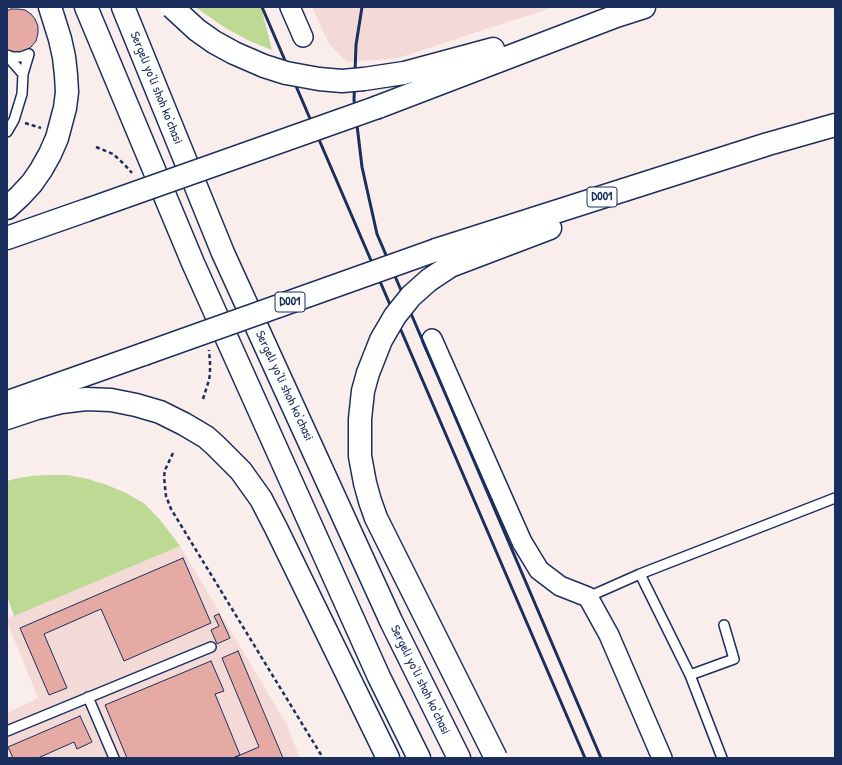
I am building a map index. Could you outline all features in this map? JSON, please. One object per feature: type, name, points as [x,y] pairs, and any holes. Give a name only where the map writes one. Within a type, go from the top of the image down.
[{"type":"main road","points":[[7,208],[32,183],[41,170],[50,154],[63,116],[67,92],[64,57],[50,7]]},
{"type":"main road","points":[[86,7],[193,263],[379,677],[419,758]]},
{"type":"main road","name":"Sergeli yo‘li shoh ko‘chasi","points":[[123,7],[223,253],[391,621],[459,758]]},
{"type":"main road","points":[[172,7],[197,30],[214,42],[234,53],[264,66],[286,73],[319,79],[342,81],[404,73],[433,66],[644,7]]},
{"type":"main road","points":[[7,238],[378,107],[616,16]]},
{"type":"main road","name":"D001","points":[[7,402],[436,250],[835,124]]},
{"type":"main road","points":[[496,758],[376,518],[367,488],[360,456],[360,419],[363,391],[368,373],[381,340],[395,316],[411,296],[429,280],[450,266],[768,144]]},
{"type":"main road","points":[[7,418],[61,402],[86,399],[111,400],[160,412],[195,431],[215,445],[241,471],[261,499],[388,758]]},
{"type":"street","points":[[290,7],[303,37]]},
{"type":"street","points":[[432,340],[522,542],[539,570],[560,586],[588,596],[609,636],[662,758]]},
{"type":"lane","points":[[7,56],[21,57],[29,54],[23,74],[22,94],[14,120],[7,132]]},
{"type":"lane","points":[[7,56],[23,74]]},
{"type":"lane","points":[[588,596],[640,574],[835,498]]},
{"type":"lane","points":[[640,574],[690,675],[722,758]]},
{"type":"lane","points":[[690,675],[734,659],[724,625]]},
{"type":"lane","points":[[7,731],[211,647]]},
{"type":"lane","points":[[88,698],[114,758]]},
{"type":"path","points":[[96,147],[113,154],[133,174]]},
{"type":"path","points":[[203,399],[210,374],[208,347]]},
{"type":"path","points":[[173,453],[165,470],[164,477],[166,496],[171,509],[324,758]]},
{"type":"shaded area","points":[[312,7],[554,7],[398,58],[347,62],[329,44]]},
{"type":"shaded area","points":[[180,546],[287,725],[300,758],[7,758],[7,713],[38,698],[7,622],[7,618]]},
{"type":"green space","points":[[195,7],[261,7],[272,50],[227,29]]},
{"type":"green space","points":[[68,475],[88,479],[126,493],[145,504],[161,521],[180,546],[14,616],[7,596],[7,481],[31,476]]},
{"type":"building","points":[[11,9],[25,10],[31,14],[38,26],[36,41],[25,51],[18,52],[7,50],[7,11]]},
{"type":"building","points":[[183,558],[211,623],[124,661],[101,609],[44,634],[67,688],[49,695],[20,628]]},
{"type":"building","points":[[219,614],[230,638],[217,644],[211,630],[219,626],[214,616]]},
{"type":"building","points":[[238,651],[283,758],[233,758],[259,747],[222,658]]},
{"type":"building","points":[[211,661],[224,691],[215,694],[240,755],[233,758],[127,758],[105,705]]},
{"type":"building","points":[[80,716],[92,742],[77,749],[74,742],[38,758],[13,758],[8,747]]},
{"type":"railway","points":[[262,7],[585,758]]},
{"type":"railway","points":[[362,7],[356,45],[354,100],[362,167],[377,234],[601,758]]}]
